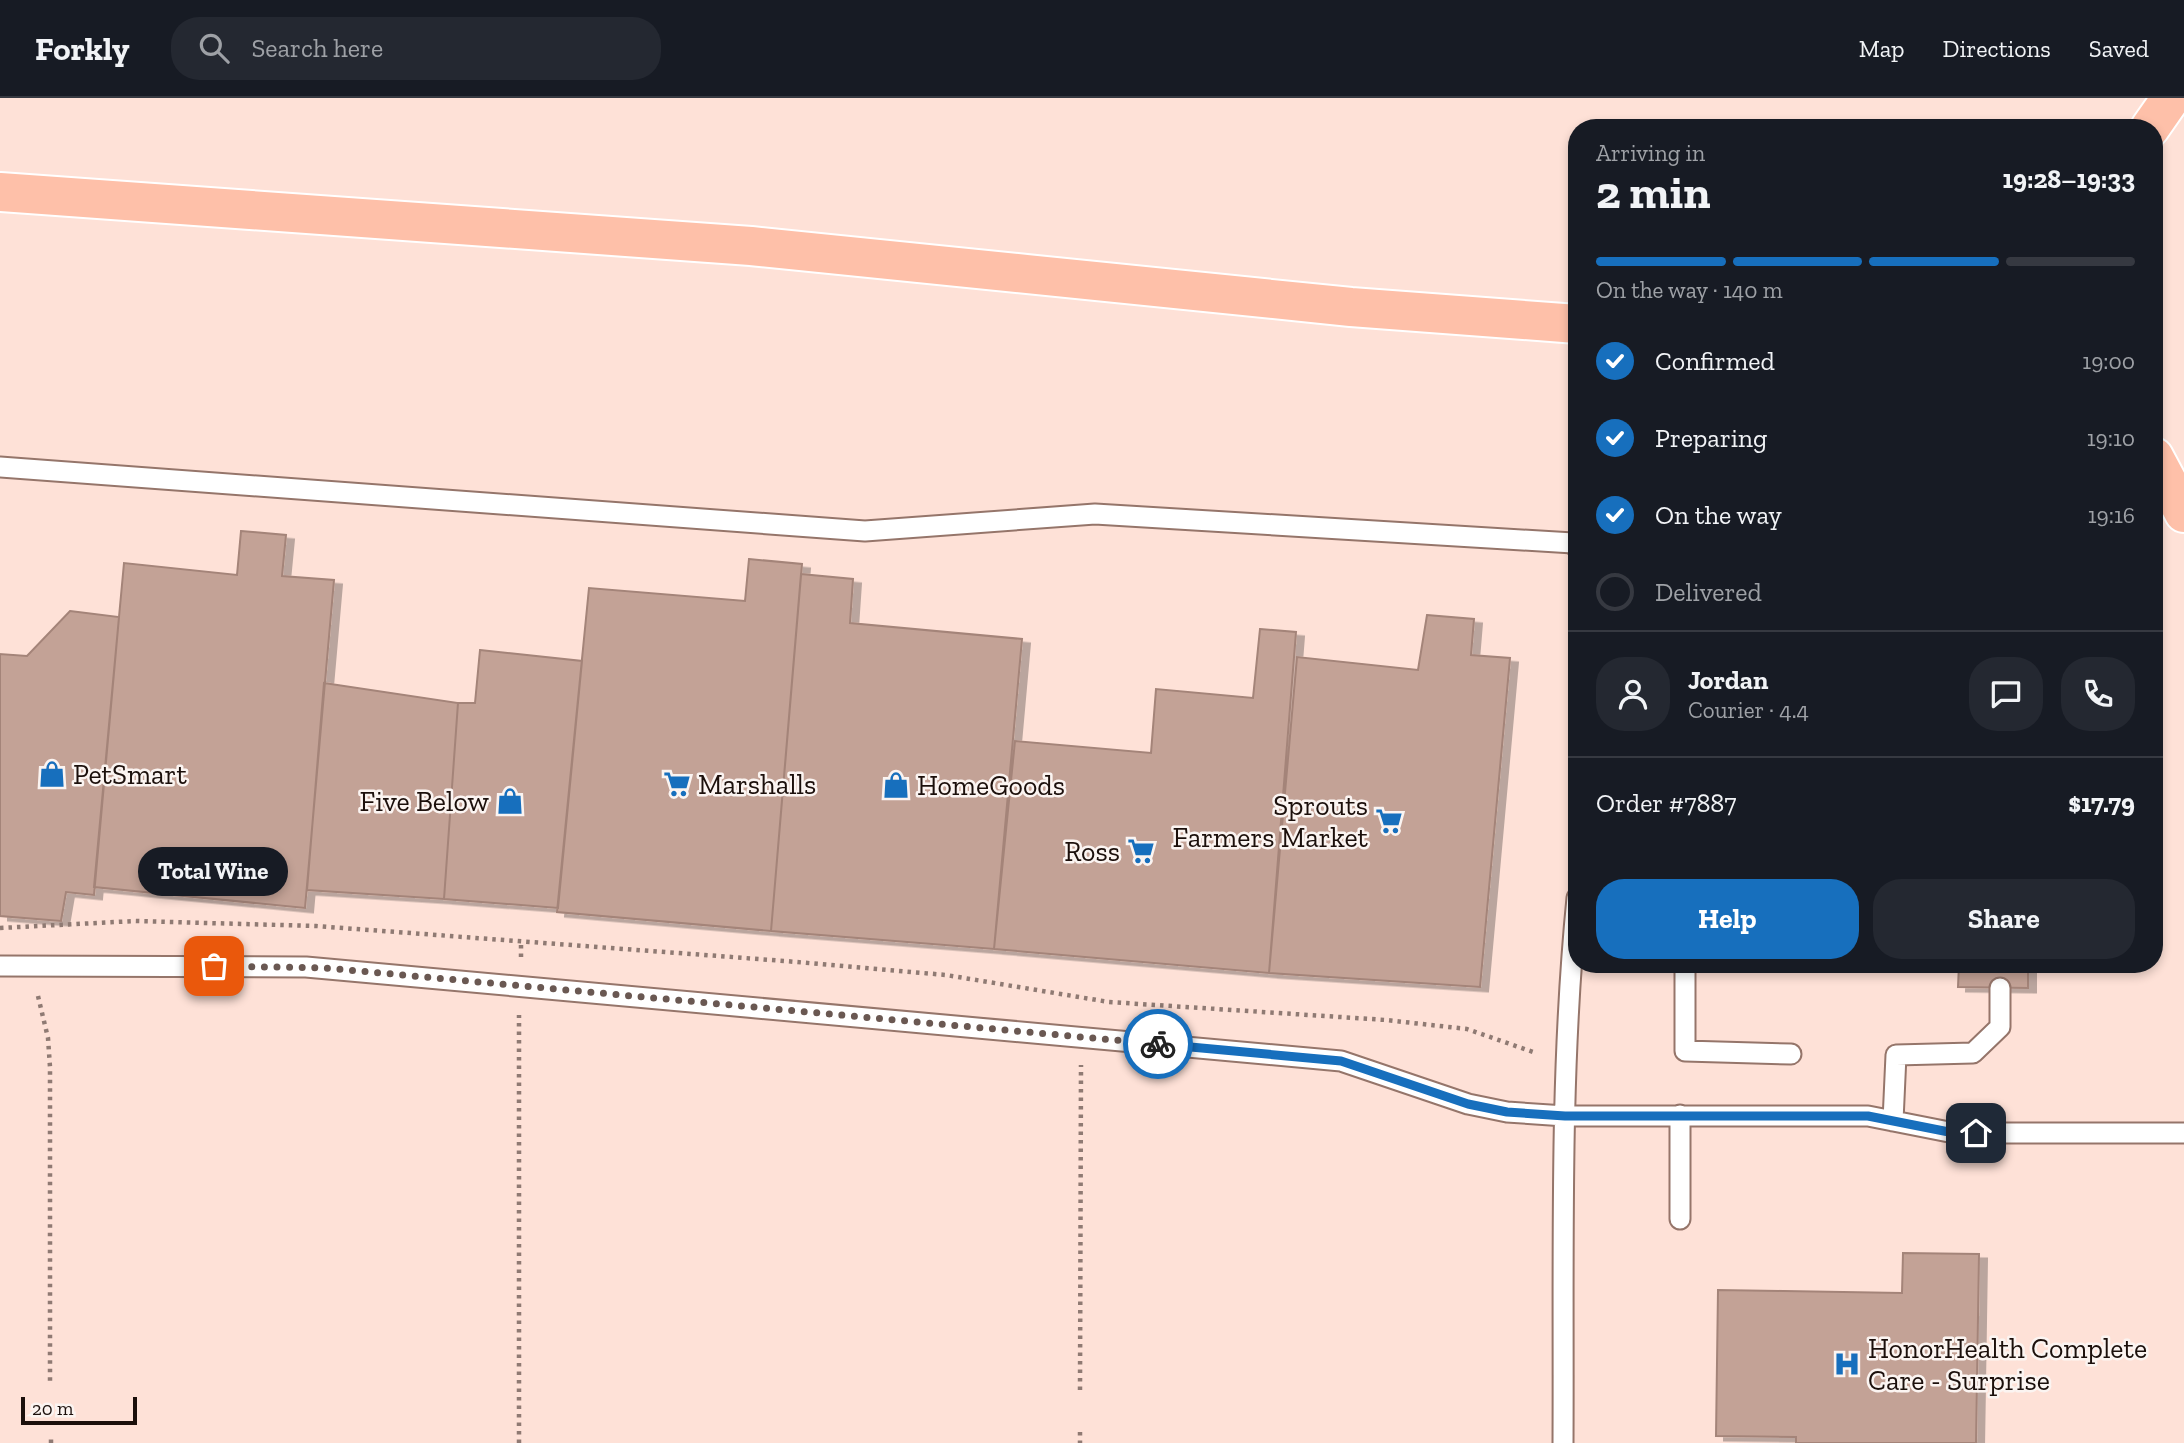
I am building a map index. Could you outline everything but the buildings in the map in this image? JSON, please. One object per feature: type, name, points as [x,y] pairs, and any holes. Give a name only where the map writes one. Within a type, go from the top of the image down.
[{"type":"highway","points":[[2156,119],[2171,98]]},
{"type":"highway","points":[[0,192],[764,247],[1351,307],[1568,323]]},
{"type":"highway","points":[[2163,474],[2184,513]]},
{"type":"lane","points":[[0,467],[865,531],[1095,514],[1568,543]]},
{"type":"lane","points":[[0,966],[306,967],[1341,1061],[1468,1104],[1507,1112],[1565,1116],[1852,1116],[1954,1133],[2184,1133]]},
{"type":"lane","points":[[1563,1443],[1565,1116],[1569,973]]},
{"type":"lane","points":[[1685,973],[1685,1051],[1791,1054]]},
{"type":"lane","points":[[1893,1121],[1896,1055],[1973,1053],[2000,1027],[2000,988]]},
{"type":"lane","points":[[1679,1115],[1679,1219]]},
{"type":"path","points":[[0,929],[135,921],[316,926],[521,940],[946,975],[1109,1002],[1386,1020],[1467,1029],[1533,1052]]},
{"type":"path","points":[[519,1443],[521,940]]},
{"type":"path","points":[[38,992],[48,1038],[50,1067],[50,1381]]},
{"type":"path","points":[[1080,1390],[1081,1060]]},
{"type":"path","points":[[1080,1432],[1080,1443]]},
{"type":"way so far","points":[[214,966],[326,968],[1158,1044]]},
{"type":"place","name":"PetSmart","points":[[52,774]]},
{"type":"place","name":"Marshalls","points":[[677,784]]},
{"type":"place","name":"HomeGoods","points":[[896,785]]},
{"type":"place","name":"Five Below","points":[[510,801]]},
{"type":"place","name":"Sprouts Farmers Market","points":[[1389,821]]},
{"type":"place","name":"Ross","points":[[1141,851]]},
{"type":"place","name":"Total Wine","points":[[214,966]]},
{"type":"place","name":"HonorHealth Complete Care - Surprise","points":[[1847,1364]]},
{"type":"route","points":[[1158,1044],[1341,1061],[1468,1104],[1507,1112],[1565,1116],[1868,1116],[1954,1133],[1976,1133]]}]
